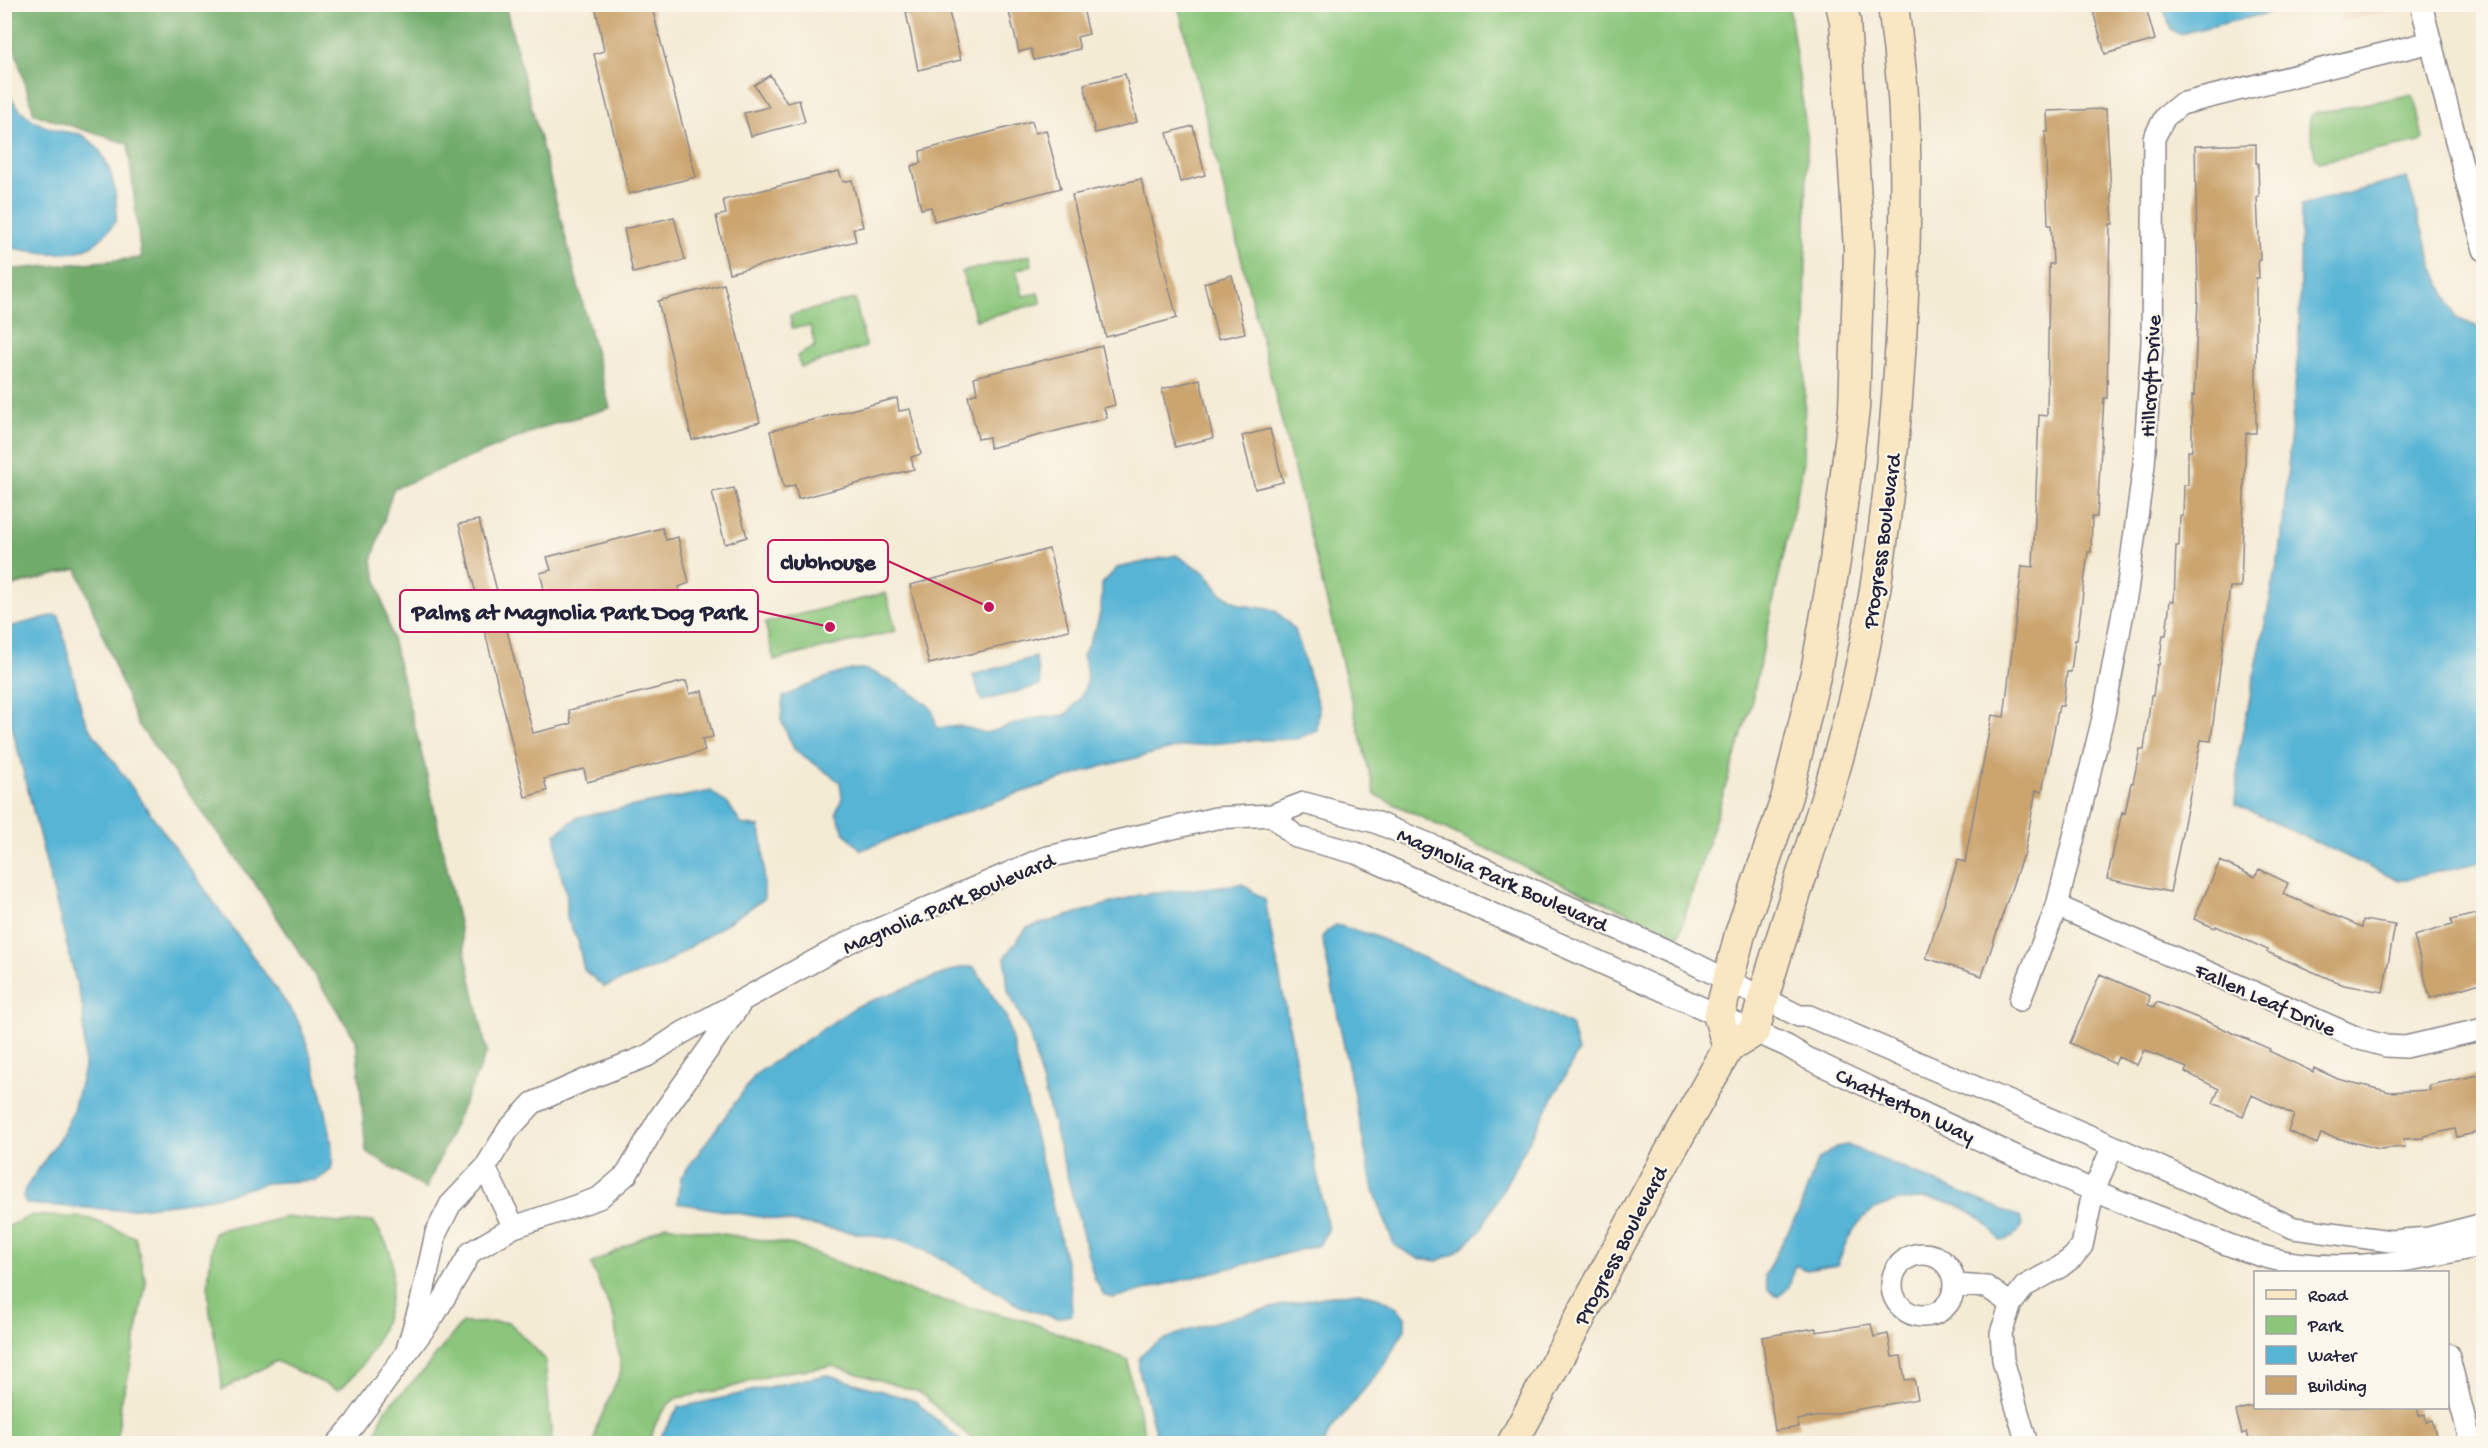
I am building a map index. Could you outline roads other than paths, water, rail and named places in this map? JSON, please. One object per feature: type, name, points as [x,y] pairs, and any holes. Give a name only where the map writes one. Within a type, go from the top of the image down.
[{"type":"main road","name":"Progress Boulevard","points":[[1728,1048],[1719,1017],[1740,934],[1787,796],[1816,672],[1835,561],[1854,409],[1858,250],[1854,152],[1841,4]]},
{"type":"main road","name":"Progress Boulevard","points":[[1512,1443],[1651,1185],[1728,1048],[1754,1032],[1762,998],[1829,788],[1858,680],[1880,562],[1898,406],[1906,232],[1904,112],[1893,4]]},
{"type":"street","points":[[2421,4],[2484,250]]},
{"type":"street","name":"Hillcroft Drive","points":[[2020,1000],[2057,906],[2106,703],[2127,591],[2144,465],[2152,343],[2155,221],[2154,138],[2165,117],[2181,104],[2431,42]]},
{"type":"street","name":"Magnolia Park Boulevard","points":[[406,1353],[421,1302],[436,1233],[450,1206],[486,1168],[508,1130],[533,1103],[647,1056],[682,1033],[741,1003],[849,942],[1044,858],[1216,818],[1272,815],[1304,803],[1375,822],[1441,849],[1728,980],[1762,998]]},
{"type":"street","name":"Magnolia Park Boulevard","points":[[1272,815],[1296,837],[1356,854],[1719,1017]]},
{"type":"street","name":"Fallen Leaf Drive","points":[[2057,906],[2360,1039],[2386,1046],[2405,1047],[2484,1029]]},
{"type":"street","name":"Chatterton Way","points":[[1762,998],[1799,1016],[1809,1016],[2113,1146],[2294,1228],[2390,1241],[2429,1238],[2484,1224]]},
{"type":"street","name":"Magnolia Park Boulevard","points":[[337,1443],[353,1426],[435,1314],[471,1252],[514,1227],[599,1198],[627,1174],[660,1117],[741,1003]]},
{"type":"street","name":"Chatterton Way","points":[[1719,1017],[2093,1192],[2250,1254],[2295,1263],[2345,1267],[2397,1264],[2484,1245]]},
{"type":"street","points":[[2026,1443],[2003,1360],[2001,1333],[2011,1304],[2025,1286],[2060,1267],[2082,1246],[2093,1192],[2113,1146]]},
{"type":"street","points":[[486,1168],[514,1227]]},
{"type":"street","points":[[1954,1285],[1987,1287],[2011,1304]]},
{"type":"street","points":[[2449,1358],[2471,1443]]},
{"type":"water","points":[[2162,4],[2303,5],[2179,34],[2171,29]]},
{"type":"water","points":[[5,87],[20,110],[34,121],[63,132],[82,135],[100,151],[114,185],[116,221],[93,245],[68,253],[36,252],[5,247]]},
{"type":"water","points":[[2407,178],[2432,264],[2456,318],[2483,329],[2484,861],[2399,881],[2235,804],[2239,751],[2281,546],[2299,342],[2301,205]]},
{"type":"water","points":[[1176,555],[1206,573],[1219,592],[1241,605],[1275,610],[1295,630],[1319,708],[1317,730],[1297,739],[1240,741],[1179,747],[1100,767],[1004,798],[861,850],[844,832],[836,813],[842,798],[840,782],[794,749],[781,720],[783,697],[833,675],[861,669],[888,679],[920,699],[932,710],[937,728],[961,726],[986,733],[1035,718],[1066,715],[1085,688],[1087,674],[1083,655],[1098,621],[1102,584],[1117,568]]},
{"type":"water","points":[[55,615],[59,616],[82,712],[88,726],[296,1017],[315,1070],[331,1138],[331,1170],[317,1180],[266,1183],[221,1196],[119,1210],[26,1204],[23,1197],[25,1189],[61,1136],[72,1114],[84,1068],[83,1009],[5,699],[5,628]]},
{"type":"water","points":[[1035,657],[1041,685],[982,701],[973,675]]},
{"type":"water","points":[[711,791],[729,805],[741,824],[759,827],[763,854],[764,899],[662,965],[604,987],[584,970],[578,941],[567,919],[567,895],[557,861],[556,834],[578,817]]},
{"type":"water","points":[[1242,884],[1265,900],[1328,1230],[1319,1245],[1113,1298],[1104,1295],[1094,1277],[1029,1033],[1008,991],[1005,956],[1027,928],[1139,895]]},
{"type":"water","points":[[1336,925],[1372,935],[1571,1025],[1578,1052],[1480,1231],[1454,1254],[1437,1261],[1417,1258],[1394,1245],[1372,1185],[1322,937]]},
{"type":"water","points":[[962,967],[974,967],[1006,1016],[1070,1278],[1072,1315],[1056,1318],[1023,1308],[937,1256],[904,1241],[677,1203],[681,1177],[756,1074],[857,1006]]},
{"type":"water","points":[[1847,1145],[2020,1217],[2021,1226],[2018,1234],[2000,1241],[1982,1220],[1948,1202],[1922,1199],[1889,1203],[1865,1216],[1847,1243],[1837,1265],[1807,1270],[1795,1265],[1787,1289],[1778,1296],[1767,1289],[1765,1275],[1800,1209],[1817,1161],[1836,1147]]},
{"type":"water","points":[[1359,1292],[1380,1298],[1395,1306],[1405,1317],[1405,1329],[1382,1368],[1329,1432],[1325,1443],[1158,1443],[1139,1370],[1139,1361],[1143,1353],[1158,1343],[1212,1323],[1312,1299]]},
{"type":"water","points":[[828,1375],[915,1401],[963,1443],[661,1443],[662,1434],[679,1407]]},
{"type":"place","name":"clubhouse","points":[[989,607]]},
{"type":"place","name":"Palms at Magnolia Park Dog Park","points":[[830,627]]}]
